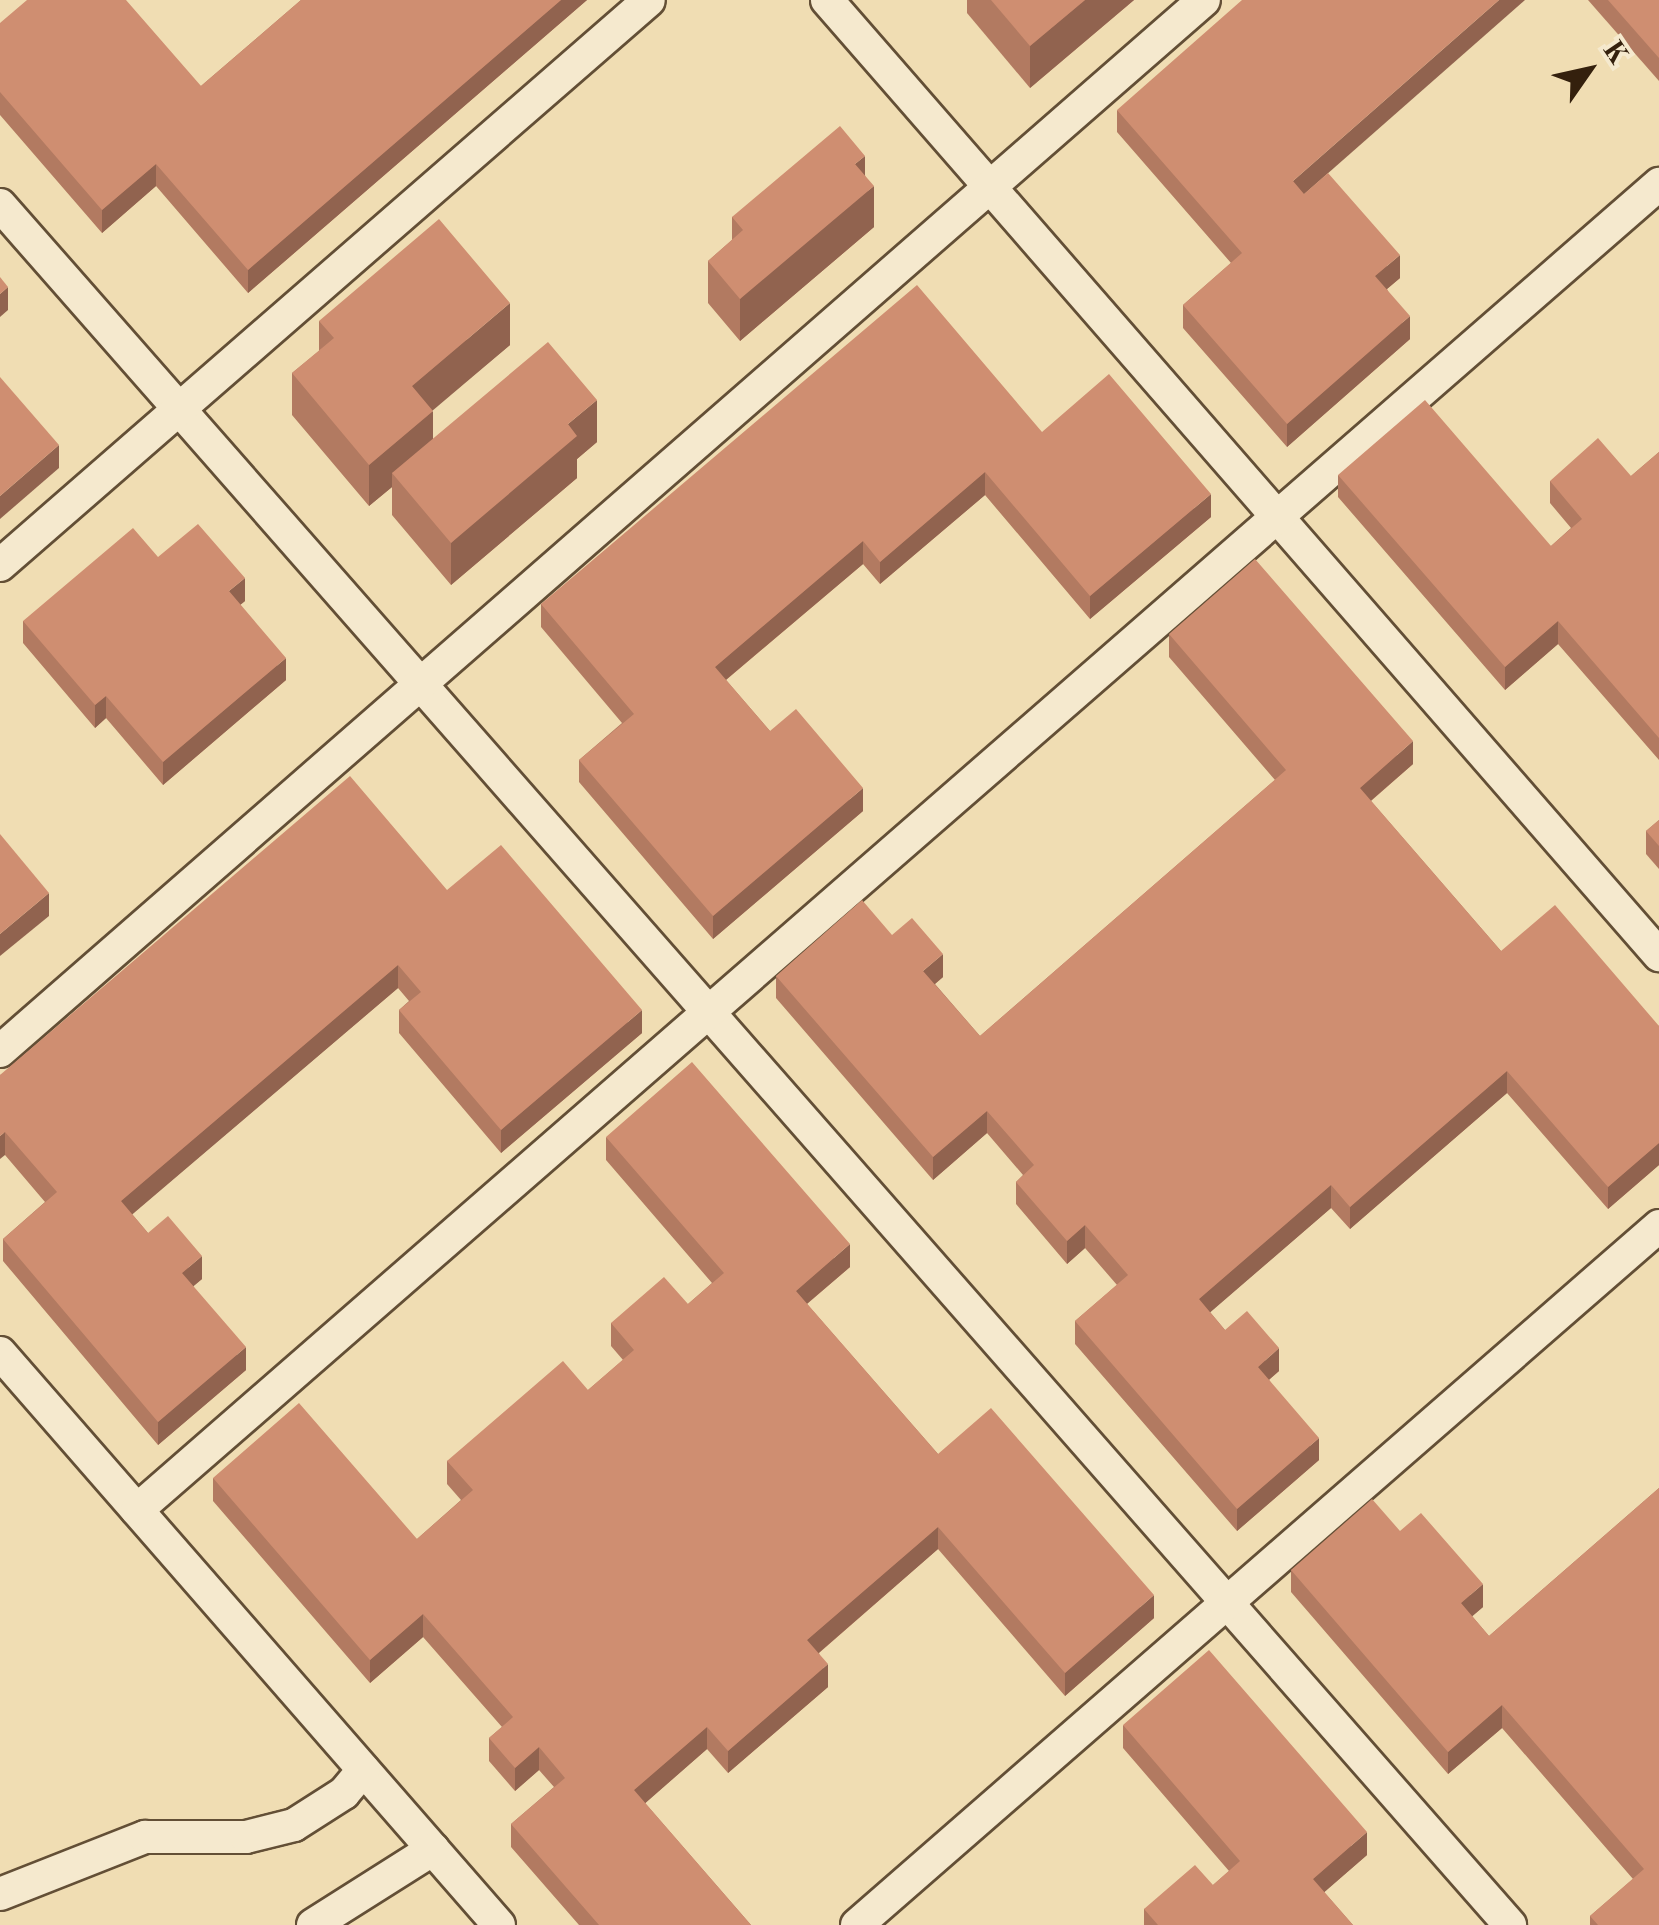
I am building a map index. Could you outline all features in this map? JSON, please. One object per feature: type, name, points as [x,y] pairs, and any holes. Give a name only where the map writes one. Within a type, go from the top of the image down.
[{"type":"street","points":[[0,565],[649,0]]},
{"type":"street","points":[[827,0],[1659,955]]},
{"type":"street","points":[[0,1051],[1204,0]]},
{"type":"street","points":[[137,1510],[1659,184]]},
{"type":"street","points":[[0,205],[1510,1925]]},
{"type":"street","points":[[857,1925],[1659,1226]]},
{"type":"street","points":[[0,1353],[499,1925]]},
{"type":"street","points":[[0,1894],[146,1837],[246,1837],[294,1826],[332,1802],[364,1770]]},
{"type":"street","points":[[313,1925],[433,1849]]},
{"type":"building","points":[[27,0],[126,0],[201,86],[301,0],[561,0],[248,270],[156,164],[102,210],[0,92],[0,23]]},
{"type":"building","points":[[991,0],[1085,0],[1030,46]]},
{"type":"building","points":[[1242,0],[1499,0],[1293,181],[1304,194],[1328,173],[1400,255],[1375,276],[1410,316],[1287,424],[1183,305],[1242,253],[1117,110]]},
{"type":"building","points":[[1608,0],[1659,0],[1659,58]]},
{"type":"building","points":[[840,126],[865,156],[855,164],[874,186],[740,299],[708,261],[743,230],[732,217]]},
{"type":"building","points":[[439,219],[510,303],[412,386],[433,411],[369,465],[292,373],[334,338],[319,321]]},
{"type":"building","points":[[0,277],[8,287],[0,294]]},
{"type":"building","points":[[917,285],[1042,432],[1109,374],[1211,494],[1090,596],[985,472],[880,562],[863,541],[715,667],[770,731],[796,709],[863,788],[713,916],[579,760],[634,714],[541,604]]},
{"type":"building","points":[[548,342],[597,400],[568,424],[577,436],[451,543],[392,473]]},
{"type":"building","points":[[0,377],[59,445],[0,496]]},
{"type":"building","points":[[1425,400],[1551,546],[1582,519],[1550,481],[1598,438],[1631,476],[1659,452],[1659,738],[1558,621],[1505,667],[1338,475]]},
{"type":"building","points":[[198,524],[245,578],[229,591],[286,658],[163,762],[106,696],[95,705],[23,621],[133,528],[158,557]]},
{"type":"building","points":[[1255,559],[1413,741],[1360,788],[1501,951],[1555,905],[1659,1026],[1659,1143],[1608,1187],[1507,1071],[1350,1207],[1331,1185],[1199,1299],[1225,1330],[1247,1311],[1279,1348],[1258,1367],[1319,1438],[1237,1509],[1075,1321],[1128,1275],[1085,1225],[1067,1241],[1016,1182],[1034,1165],[987,1111],[933,1157],[776,976],[862,900],[892,935],[912,918],[943,954],[923,971],[980,1036],[1286,770],[1169,634]]},
{"type":"building","points":[[350,776],[447,890],[501,845],[642,1010],[501,1130],[399,1010],[421,992],[398,965],[121,1201],[148,1233],[168,1216],[202,1256],[182,1273],[246,1347],[158,1422],[3,1239],[57,1192],[5,1132],[0,1136],[0,1075]]},
{"type":"building","points":[[1659,820],[1659,846],[1646,831]]},
{"type":"building","points":[[0,834],[49,893],[0,934]]},
{"type":"building","points":[[692,1062],[850,1244],[796,1291],[938,1454],[991,1408],[1154,1595],[1065,1673],[938,1527],[807,1640],[828,1664],[728,1751],[707,1727],[634,1790],[751,1925],[599,1925],[511,1824],[565,1778],[539,1747],[515,1768],[489,1738],[513,1717],[423,1614],[370,1660],[213,1478],[299,1403],[417,1539],[473,1490],[447,1461],[563,1361],[588,1390],[634,1350],[611,1323],[664,1277],[688,1304],[724,1273],[606,1137]]},
{"type":"building","points":[[1659,1488],[1659,1925],[1598,1925],[1590,1916],[1644,1869],[1502,1705],[1448,1752],[1291,1570],[1372,1499],[1400,1531],[1421,1513],[1483,1584],[1461,1603],[1489,1636]]},
{"type":"building","points":[[1209,1650],[1367,1832],[1313,1879],[1353,1925],[1158,1925],[1144,1909],[1195,1865],[1213,1885],[1240,1861],[1123,1725]]}]
